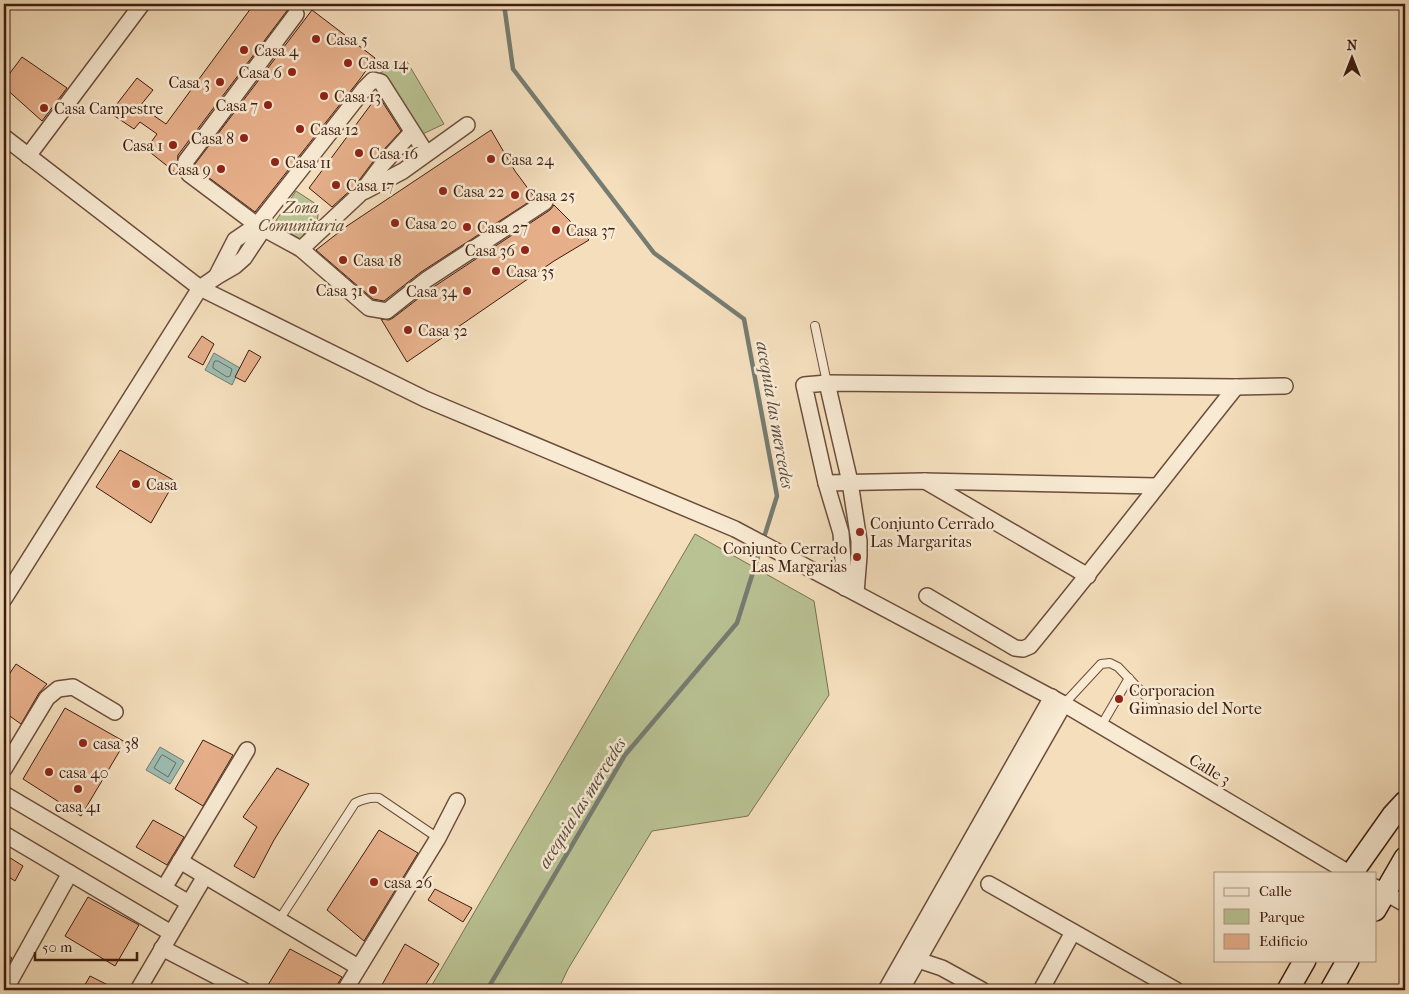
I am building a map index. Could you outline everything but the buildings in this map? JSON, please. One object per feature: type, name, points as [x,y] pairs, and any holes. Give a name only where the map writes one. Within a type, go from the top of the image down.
[{"type":"main road","points":[[1352,872],[1393,815],[1405,802]]},
{"type":"main road","points":[[1379,897],[1405,858]]},
{"type":"main road","points":[[1288,990],[1304,962]]},
{"type":"main road","points":[[1331,990],[1347,962]]},
{"type":"street","points":[[28,156],[142,4]]},
{"type":"street","points":[[296,14],[186,161],[186,168],[189,174],[260,226],[301,249],[369,308],[387,311],[426,280],[545,202]]},
{"type":"street","points":[[4,599],[200,288],[216,276],[235,240],[260,226],[373,80],[380,82],[400,110],[426,153]]},
{"type":"street","points":[[361,193],[403,171],[466,125]]},
{"type":"street","points":[[301,249],[361,193],[382,165],[412,132]]},
{"type":"street","name":"Calle 3","points":[[4,137],[200,288],[425,399],[735,529],[1058,700],[1349,872]]},
{"type":"street","points":[[827,384],[850,482],[859,541],[860,556],[851,590]]},
{"type":"street","points":[[851,590],[841,533],[826,483],[804,385],[1285,386]]},
{"type":"street","points":[[927,596],[1015,648],[1023,649],[1030,646],[1088,576],[1156,486],[1236,387]]},
{"type":"street","points":[[826,483],[923,481],[1156,486]]},
{"type":"street","points":[[923,481],[1088,576]]},
{"type":"street","points":[[4,769],[47,698],[58,689],[73,687],[115,712]]},
{"type":"street","points":[[886,990],[915,952],[1058,700]]},
{"type":"street","points":[[164,888],[247,750]]},
{"type":"street","points":[[4,794],[189,903]]},
{"type":"street","points":[[345,990],[438,838],[457,801]]},
{"type":"street","points":[[4,834],[171,933]]},
{"type":"street","points":[[180,861],[358,967]]},
{"type":"street","points":[[5,990],[70,873]]},
{"type":"street","points":[[138,990],[205,876]]},
{"type":"street","points":[[990,884],[1176,990]]},
{"type":"street","points":[[1379,897],[1405,904]]},
{"type":"street","points":[[1041,990],[1074,932]]},
{"type":"street","points":[[162,948],[243,990]]},
{"type":"street","points":[[915,952],[982,990]]},
{"type":"street","points":[[901,990],[915,952]]},
{"type":"lane","points":[[815,326],[827,384]]},
{"type":"lane","points":[[1058,700],[1101,664],[1110,663],[1118,667],[1158,709]]},
{"type":"lane","points":[[1101,726],[1129,678]]},
{"type":"lane","points":[[279,920],[355,803],[373,797],[379,798],[438,838]]},
{"type":"green space","points":[[406,60],[444,124],[414,138],[380,73]]},
{"type":"green space","name":"Zona Comunitaria","points":[[296,191],[319,206],[316,232],[304,233],[303,244],[271,228]]},
{"type":"green space","points":[[695,534],[814,601],[829,695],[748,816],[652,831],[568,969],[558,990],[429,990]]},
{"type":"water","points":[[214,353],[240,368],[232,385],[205,370]]},
{"type":"water","points":[[160,747],[184,761],[170,784],[146,770]]},
{"type":"waterway","name":"acequia las mercedes","points":[[487,990],[625,755],[737,623],[777,496],[744,319],[654,253],[513,69],[504,4]]},
{"type":"place","name":"Casa 5","points":[[316,39]]},
{"type":"place","name":"Casa 4","points":[[244,50]]},
{"type":"place","name":"Casa 14","points":[[348,63]]},
{"type":"place","name":"Casa 6","points":[[292,72]]},
{"type":"place","name":"Casa 3","points":[[220,82]]},
{"type":"place","name":"Casa 13","points":[[324,96]]},
{"type":"place","name":"Casa 7","points":[[268,105]]},
{"type":"place","name":"Casa Campestre","points":[[44,108]]},
{"type":"place","name":"Casa 12","points":[[300,129]]},
{"type":"place","name":"Casa 8","points":[[244,138]]},
{"type":"place","name":"Casa 1","points":[[173,145]]},
{"type":"place","name":"Casa 16","points":[[359,153]]},
{"type":"place","name":"Casa 24","points":[[491,159]]},
{"type":"place","name":"Casa 11","points":[[275,162]]},
{"type":"place","name":"Casa 9","points":[[221,169]]},
{"type":"place","name":"Casa 17","points":[[336,185]]},
{"type":"place","name":"Casa 22","points":[[443,191]]},
{"type":"place","name":"Casa 25","points":[[515,195]]},
{"type":"place","name":"Casa 20","points":[[395,223]]},
{"type":"place","name":"Casa 27","points":[[467,227]]},
{"type":"place","name":"Casa 37","points":[[556,230]]},
{"type":"place","name":"Casa 36","points":[[525,250]]},
{"type":"place","name":"Casa 18","points":[[343,260]]},
{"type":"place","name":"Casa 35","points":[[496,271]]},
{"type":"place","name":"Casa 31","points":[[373,290]]},
{"type":"place","name":"Casa 34","points":[[467,291]]},
{"type":"place","name":"Casa 32","points":[[408,330]]},
{"type":"place","name":"Casa","points":[[136,484]]},
{"type":"place","name":"Conjunto Cerrado Las Margaritas","points":[[860,532]]},
{"type":"place","name":"Conjunto Cerrado Las Margarias","points":[[857,557]]},
{"type":"place","name":"Corporacion Gimnasio del Norte","points":[[1119,699]]},
{"type":"place","name":"casa 38","points":[[83,743]]},
{"type":"place","name":"casa 40","points":[[49,772]]},
{"type":"place","name":"casa 41","points":[[78,789]]},
{"type":"place","name":"casa 26","points":[[374,882]]}]
